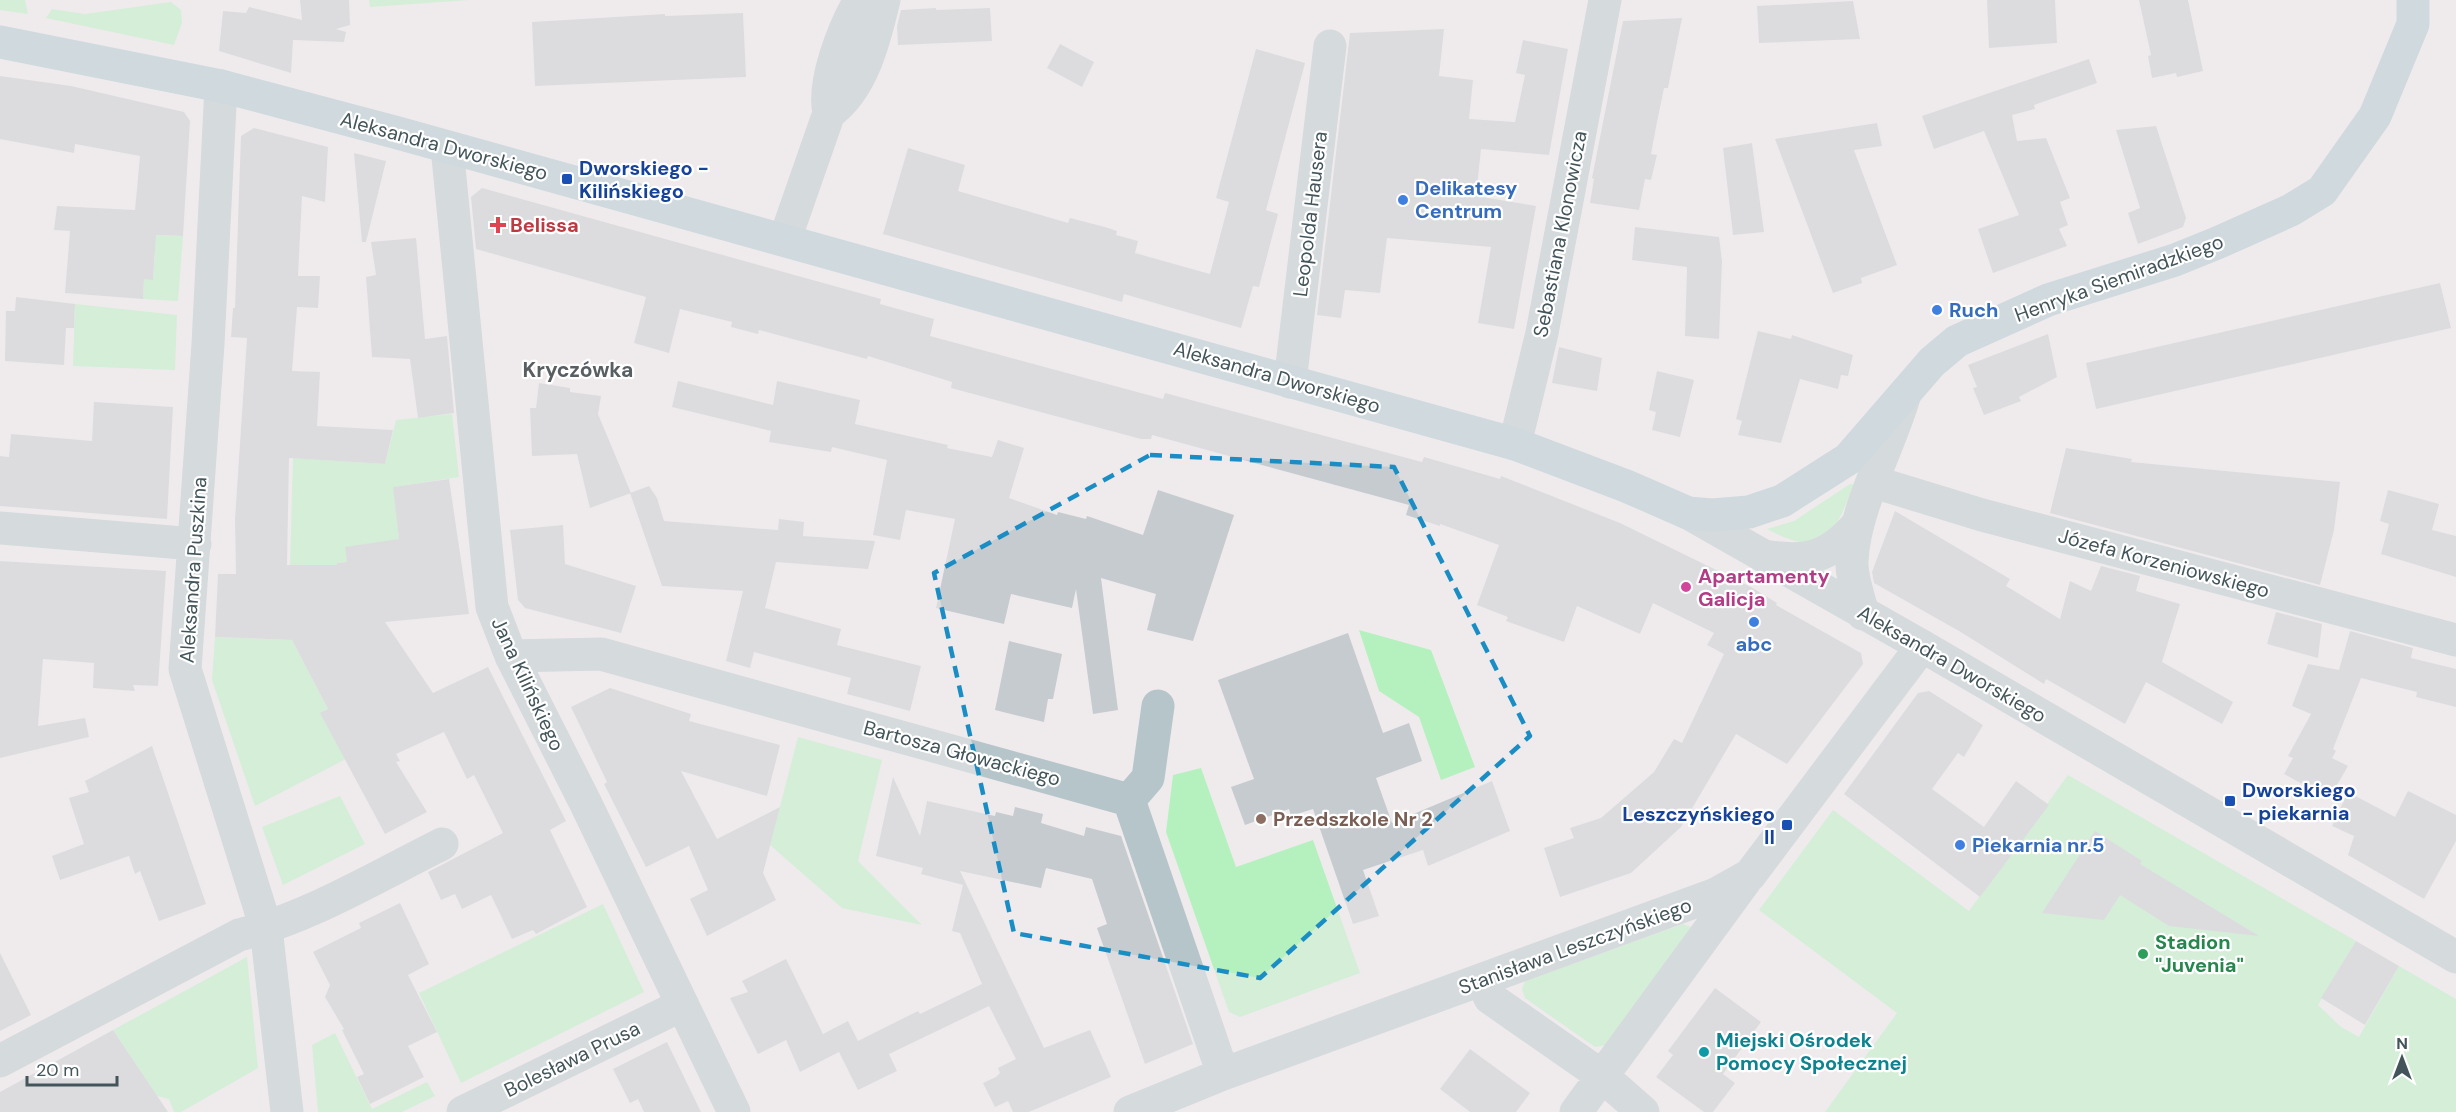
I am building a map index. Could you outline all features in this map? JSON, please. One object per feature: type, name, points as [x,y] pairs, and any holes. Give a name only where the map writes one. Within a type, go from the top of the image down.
[{"type":"main road","name":"Henryka Siemiradzkiego","points":[[1688,513],[1712,515],[1749,512],[1782,501],[1848,459],[1932,362],[1957,341],[2048,300],[2175,260],[2217,243],[2291,210],[2322,191],[2375,116],[2418,8]]},
{"type":"main road","name":"Aleksandra Dworskiego","points":[[0,42],[221,86],[785,239],[1515,444],[1626,486],[1688,513]]},
{"type":"street","points":[[785,239],[829,113],[826,100],[832,68],[860,0]]},
{"type":"street","points":[[829,113],[840,105],[858,80],[884,0]]},
{"type":"street","name":"Sebastiana Klonowicza","points":[[1515,444],[1542,333],[1597,8]]},
{"type":"street","name":"Leopolda Hausera","points":[[1290,382],[1330,46]]},
{"type":"street","name":"Aleksandra Puszkina","points":[[221,86],[195,544],[185,669],[266,928],[287,1112]]},
{"type":"street","name":"Jana Kilińskiego","points":[[447,147],[492,607],[511,656],[585,802],[734,1112]]},
{"type":"street","points":[[1863,614],[1852,561],[1857,525],[1904,397]]},
{"type":"street","name":"Józefa Korzeniowskiego","points":[[1874,482],[1982,515],[2456,640]]},
{"type":"street","name":"Aleksandra Dworskiego","points":[[1688,513],[1863,614],[1922,645],[2456,957]]},
{"type":"street","points":[[1759,555],[1802,558],[1824,553],[1839,546],[1857,525]]},
{"type":"street","points":[[0,528],[195,544]]},
{"type":"street","name":"Stanisława Leszczyńskiego","points":[[1130,1112],[1223,1074],[1716,894],[1750,875],[1922,645]]},
{"type":"street","name":"Bartosza Głowackiego","points":[[511,656],[602,654],[1129,800]]},
{"type":"street","points":[[1158,706],[1148,778],[1129,800],[1223,1074]]},
{"type":"street","points":[[0,1061],[239,935],[266,928],[306,912],[442,844]]},
{"type":"street","points":[[1576,1112],[1750,875]]},
{"type":"street","points":[[1482,980],[1490,998],[1602,1076],[1643,1112]]},
{"type":"street","name":"Bolesława Prusa","points":[[463,1112],[682,1005]]},
{"type":"highlighted area","points":[[1150,455],[1394,467],[1530,736],[1260,978],[1014,933],[934,573]]},
{"type":"green space","points":[[0,0],[25,0],[28,14],[0,10]]},
{"type":"green space","points":[[369,0],[469,0],[370,7]]},
{"type":"green space","points":[[171,2],[181,10],[182,23],[174,45],[46,18],[52,9],[85,14]]},
{"type":"green space","points":[[147,235],[183,236],[178,301],[143,299],[144,279],[153,279],[155,257]]},
{"type":"green space","points":[[75,304],[177,315],[175,370],[73,366]]},
{"type":"green space","points":[[452,414],[459,477],[394,487],[399,539],[347,562],[337,563],[337,572],[290,565],[293,458],[385,464],[396,420]]},
{"type":"green space","points":[[1850,484],[1854,484],[1840,517],[1825,537],[1815,542],[1802,542],[1767,529],[1794,521]]},
{"type":"green space","points":[[1359,630],[1431,650],[1475,767],[1441,780],[1419,717],[1379,691]]},
{"type":"green space","points":[[215,637],[292,640],[328,709],[321,713],[346,759],[255,806],[212,680]]},
{"type":"green space","points":[[798,737],[882,760],[858,861],[922,925],[842,908],[770,845]]},
{"type":"green space","points":[[1201,768],[1236,867],[1313,840],[1360,973],[1240,1017],[1229,1012],[1166,832],[1173,775]]},
{"type":"green space","name":"Stadion \"Juvenia\"","points":[[2068,775],[2356,941],[2318,1005],[2341,1027],[2359,1037],[2399,966],[2456,999],[2456,1112],[1825,1112],[1897,1013],[1759,910],[1833,810],[1969,911]]},
{"type":"green space","points":[[340,796],[365,844],[283,885],[262,827]]},
{"type":"green space","points":[[603,904],[644,992],[461,1083],[419,993]]},
{"type":"green space","points":[[1683,924],[1691,927],[1607,1045],[1595,1047],[1525,998],[1522,989],[1525,981]]},
{"type":"green space","points":[[247,957],[258,1068],[181,1112],[174,1112],[169,1099],[157,1096],[113,1030]]},
{"type":"green space","points":[[335,1033],[372,1109],[427,1082],[435,1096],[402,1112],[318,1112],[312,1045]]},
{"type":"building","points":[[300,0],[349,0],[350,25],[336,29],[346,32],[344,42],[293,40],[291,73],[219,51],[223,11],[246,13],[249,7],[302,20]]},
{"type":"building","points":[[1987,0],[2055,0],[2057,43],[1989,48]]},
{"type":"building","points":[[2139,0],[2188,0],[2203,71],[2177,77],[2176,73],[2152,78],[2148,56],[2151,55]]},
{"type":"building","points":[[1853,1],[1860,39],[1759,43],[1757,6]]},
{"type":"building","points":[[936,8],[936,10],[990,8],[992,41],[898,45],[897,26],[901,10]]},
{"type":"building","points":[[743,13],[746,77],[535,86],[532,22],[665,14],[665,16]]},
{"type":"building","points":[[1682,18],[1668,88],[1664,88],[1651,154],[1657,155],[1651,180],[1645,179],[1639,210],[1590,203],[1594,179],[1592,178],[1623,21]]},
{"type":"building","points":[[1444,29],[1439,76],[1473,80],[1469,119],[1515,122],[1525,75],[1516,73],[1523,40],[1568,49],[1549,155],[1481,149],[1476,196],[1536,206],[1514,329],[1478,323],[1491,247],[1387,238],[1380,293],[1345,290],[1341,318],[1317,315],[1350,33]]},
{"type":"building","points":[[1060,44],[1094,62],[1082,87],[1047,68]]},
{"type":"building","points":[[1256,49],[1305,63],[1266,210],[1278,214],[1259,287],[1253,286],[1241,328],[1124,294],[1122,302],[883,234],[908,148],[965,165],[958,191],[1068,223],[1070,218],[1105,227],[1117,231],[1116,235],[1138,241],[1135,253],[1210,274],[1229,202],[1216,198]]},
{"type":"building","points":[[2089,59],[2097,83],[2034,105],[2035,109],[2012,115],[2017,141],[2046,138],[2070,198],[2060,202],[2068,225],[2059,229],[2067,246],[1993,273],[1978,229],[2019,215],[1984,131],[1934,149],[1922,116]]},
{"type":"building","points":[[0,76],[71,86],[184,112],[190,121],[183,236],[156,235],[153,280],[144,279],[143,299],[65,293],[70,231],[54,230],[57,206],[135,210],[140,156],[75,144],[74,153],[0,139]]},
{"type":"building","points":[[1877,123],[1882,146],[1854,150],[1897,265],[1861,278],[1862,283],[1833,293],[1775,139]]},
{"type":"building","points":[[2156,126],[2186,218],[2183,227],[2138,244],[2128,213],[2140,208],[2116,130]]},
{"type":"building","points":[[254,128],[328,147],[325,202],[302,196],[298,276],[320,276],[318,308],[297,307],[292,371],[320,372],[317,426],[393,430],[385,464],[289,458],[287,565],[337,565],[337,563],[347,562],[345,547],[399,539],[393,487],[449,479],[469,614],[385,622],[433,693],[488,667],[566,821],[550,830],[587,907],[536,934],[533,930],[512,939],[491,895],[462,909],[455,894],[441,900],[428,872],[503,833],[474,775],[467,779],[444,732],[396,754],[400,761],[396,762],[427,812],[385,834],[320,713],[328,709],[292,640],[215,637],[218,574],[236,574],[235,519],[247,338],[231,337],[233,308],[235,308],[241,136]]},
{"type":"building","points":[[1752,143],[1764,232],[1733,235],[1723,148]]},
{"type":"building","points":[[354,153],[386,161],[366,242],[362,242]]},
{"type":"building","points":[[482,188],[881,299],[880,304],[934,319],[930,336],[1163,399],[1165,393],[1422,462],[1424,457],[1500,479],[1501,476],[1620,523],[1751,587],[1777,603],[1776,605],[1861,653],[1863,664],[1787,764],[1736,734],[1681,827],[1631,873],[1560,897],[1544,848],[1574,838],[1570,828],[1601,818],[1654,772],[1674,739],[1682,743],[1724,654],[1707,645],[1714,633],[1653,603],[1640,634],[1577,606],[1564,642],[1506,621],[1508,617],[1477,605],[1499,545],[1440,524],[1440,526],[1406,515],[1409,505],[1152,435],[1151,439],[1141,439],[951,388],[952,382],[868,356],[867,359],[759,330],[758,334],[731,327],[732,322],[680,309],[669,353],[634,343],[646,297],[476,249],[471,197]]},
{"type":"building","points":[[1635,227],[1719,237],[1722,261],[1719,339],[1685,336],[1687,267],[1632,260]]},
{"type":"building","points":[[416,238],[425,339],[447,336],[454,413],[418,418],[410,359],[372,357],[366,277],[376,275],[371,242]]},
{"type":"building","points":[[2440,283],[2451,328],[2096,409],[2086,363]]},
{"type":"building","points":[[16,297],[75,304],[74,328],[66,328],[64,365],[5,361],[6,311],[15,311]]},
{"type":"building","points":[[1758,331],[1791,339],[1792,335],[1853,355],[1848,376],[1841,375],[1838,389],[1800,379],[1781,443],[1738,435],[1742,421],[1736,419]]},
{"type":"building","points":[[2048,334],[2057,377],[2019,397],[2021,401],[1984,415],[1973,388],[1977,387],[1968,365]]},
{"type":"building","points":[[1559,347],[1602,358],[1597,391],[1552,383]]},
{"type":"building","points":[[1657,371],[1694,380],[1680,437],[1652,430],[1656,412],[1649,410]]},
{"type":"building","points":[[678,381],[773,405],[777,381],[860,400],[855,424],[992,457],[998,440],[1024,448],[1009,498],[1057,515],[1058,512],[1086,519],[1087,516],[1143,535],[1158,490],[1234,515],[1193,641],[1147,630],[1156,594],[1101,578],[1118,710],[1093,714],[1076,589],[1072,608],[1011,594],[1004,624],[936,608],[955,519],[906,510],[900,540],[873,535],[887,460],[832,447],[831,452],[769,442],[771,431],[672,407]]},
{"type":"building","points":[[539,383],[570,388],[570,392],[601,396],[598,414],[631,493],[590,508],[577,454],[532,456],[530,408],[536,408]]},
{"type":"building","points":[[94,402],[173,407],[167,519],[0,506],[0,456],[9,457],[11,434],[92,441]]},
{"type":"building","points":[[2066,448],[2132,459],[2131,462],[2340,482],[2334,530],[2320,585],[2050,513]]},
{"type":"building","points":[[649,486],[657,498],[664,521],[778,530],[779,519],[804,522],[803,536],[875,541],[868,569],[776,562],[765,608],[841,629],[837,645],[921,666],[910,711],[847,694],[851,678],[754,652],[750,668],[726,661],[743,591],[662,586],[630,493]]},
{"type":"building","points":[[2388,490],[2439,504],[2432,530],[2456,536],[2456,577],[2381,554],[2389,524],[2380,521]]},
{"type":"building","points":[[1895,511],[2010,579],[2006,586],[2060,619],[2070,581],[2091,591],[2101,566],[2140,576],[2136,591],[2180,604],[2162,662],[2233,702],[2222,724],[2146,682],[2125,724],[2046,679],[2044,684],[1959,631],[1874,583],[1872,572]]},
{"type":"building","points":[[563,525],[565,564],[636,586],[621,633],[525,608],[518,600],[510,530]]},
{"type":"building","points":[[0,561],[166,571],[158,686],[133,685],[135,691],[93,688],[94,663],[43,659],[38,726],[85,718],[89,737],[0,758]]},
{"type":"building","points":[[2276,612],[2322,624],[2318,658],[2267,644]]},
{"type":"building","points":[[2350,631],[2413,648],[2411,658],[2456,669],[2456,707],[2416,697],[2417,692],[2361,678],[2333,749],[2336,751],[2332,758],[2348,766],[2329,799],[2284,774],[2293,758],[2288,756],[2311,714],[2292,706],[2308,664],[2339,670]]},
{"type":"building","points":[[1348,633],[1383,733],[1409,723],[1422,761],[1376,778],[1392,823],[1492,781],[1510,831],[1428,866],[1423,850],[1363,870],[1379,916],[1353,924],[1313,809],[1291,816],[1289,809],[1245,825],[1231,787],[1254,779],[1218,680]]},
{"type":"building","points":[[1009,641],[1062,654],[1053,699],[1048,699],[1044,722],[995,710]]},
{"type":"building","points":[[610,688],[691,714],[689,721],[780,745],[767,796],[681,771],[717,839],[780,807],[763,873],[776,900],[707,936],[690,899],[708,890],[689,846],[646,867],[604,784],[607,782],[571,707]]},
{"type":"building","points":[[1929,691],[1983,725],[1964,757],[1958,753],[1932,789],[1984,827],[2016,781],[2049,805],[1980,897],[1844,794],[1918,693]]},
{"type":"building","points":[[152,746],[206,904],[159,921],[140,871],[135,874],[129,856],[60,880],[52,856],[84,844],[69,798],[89,792],[85,781]]},
{"type":"building","points":[[893,777],[920,836],[927,801],[995,816],[996,812],[1013,816],[1015,807],[1043,814],[1041,823],[1084,836],[1086,827],[1121,836],[1193,1044],[1145,1064],[1097,928],[1107,924],[1092,879],[1046,868],[1041,888],[960,871],[1044,1048],[1090,1030],[1111,1077],[1029,1112],[1013,1112],[1008,1101],[995,1107],[983,1083],[1000,1073],[998,1068],[1016,1059],[989,1006],[889,1054],[897,1071],[858,1090],[839,1052],[800,1072],[786,1040],[758,1054],[730,998],[748,992],[742,981],[786,959],[823,1034],[848,1021],[858,1041],[918,1011],[920,1014],[982,984],[960,933],[952,931],[963,885],[921,874],[923,868],[876,856]]},
{"type":"building","points":[[2408,791],[2456,815],[2456,841],[2424,899],[2348,855],[2354,836],[2332,826],[2348,792],[2395,817]]},
{"type":"building","points":[[2095,831],[2142,861],[2140,864],[2259,936],[2169,926],[2120,895],[2104,920],[2042,913]]},
{"type":"building","points":[[400,903],[429,964],[408,975],[437,1032],[408,1046],[424,1077],[370,1104],[357,1077],[364,1074],[342,1030],[344,1029],[325,997],[330,985],[313,952],[361,928],[359,923]]},
{"type":"building","points":[[2356,941],[2399,966],[2365,1025],[2321,998]]},
{"type":"building","points":[[0,953],[31,1015],[0,1031]]},
{"type":"building","name":"Miejski Ośrodek Pomocy Społecznej","points":[[1715,988],[1761,1022],[1723,1074],[1735,1083],[1713,1112],[1704,1112],[1656,1077],[1673,1055],[1668,1051]]},
{"type":"building","points":[[113,1030],[168,1112],[0,1112],[0,1092]]},
{"type":"building","points":[[667,1042],[701,1112],[644,1112],[638,1099],[630,1103],[613,1069]]},
{"type":"building","points":[[1470,1049],[1530,1093],[1516,1112],[1470,1112],[1440,1089]]},
{"type":"place","name":"Dworskiego - Kilińskiego","points":[[567,179]]},
{"type":"place","name":"Delikatesy Centrum","points":[[1403,200]]},
{"type":"place","name":"Belissa","points":[[498,225]]},
{"type":"place","name":"Ruch","points":[[1937,310]]},
{"type":"place","name":"Apartamenty Galicja","points":[[1686,587]]},
{"type":"place","name":"abc","points":[[1754,622]]},
{"type":"place","name":"Dworskiego - piekarnia","points":[[2230,801]]},
{"type":"place","name":"Przedszkole Nr 2","points":[[1261,819]]},
{"type":"place","name":"Leszczyńskiego II","points":[[1787,825]]},
{"type":"place","name":"Piekarnia nr.5","points":[[1960,845]]},
{"type":"place","name":"Stadion \"Juvenia\"","points":[[2143,954]]},
{"type":"place","name":"Miejski Ośrodek Pomocy Społecznej","points":[[1704,1052]]},
{"type":"district","name":"Kryczówka","points":[[578,370]]}]
